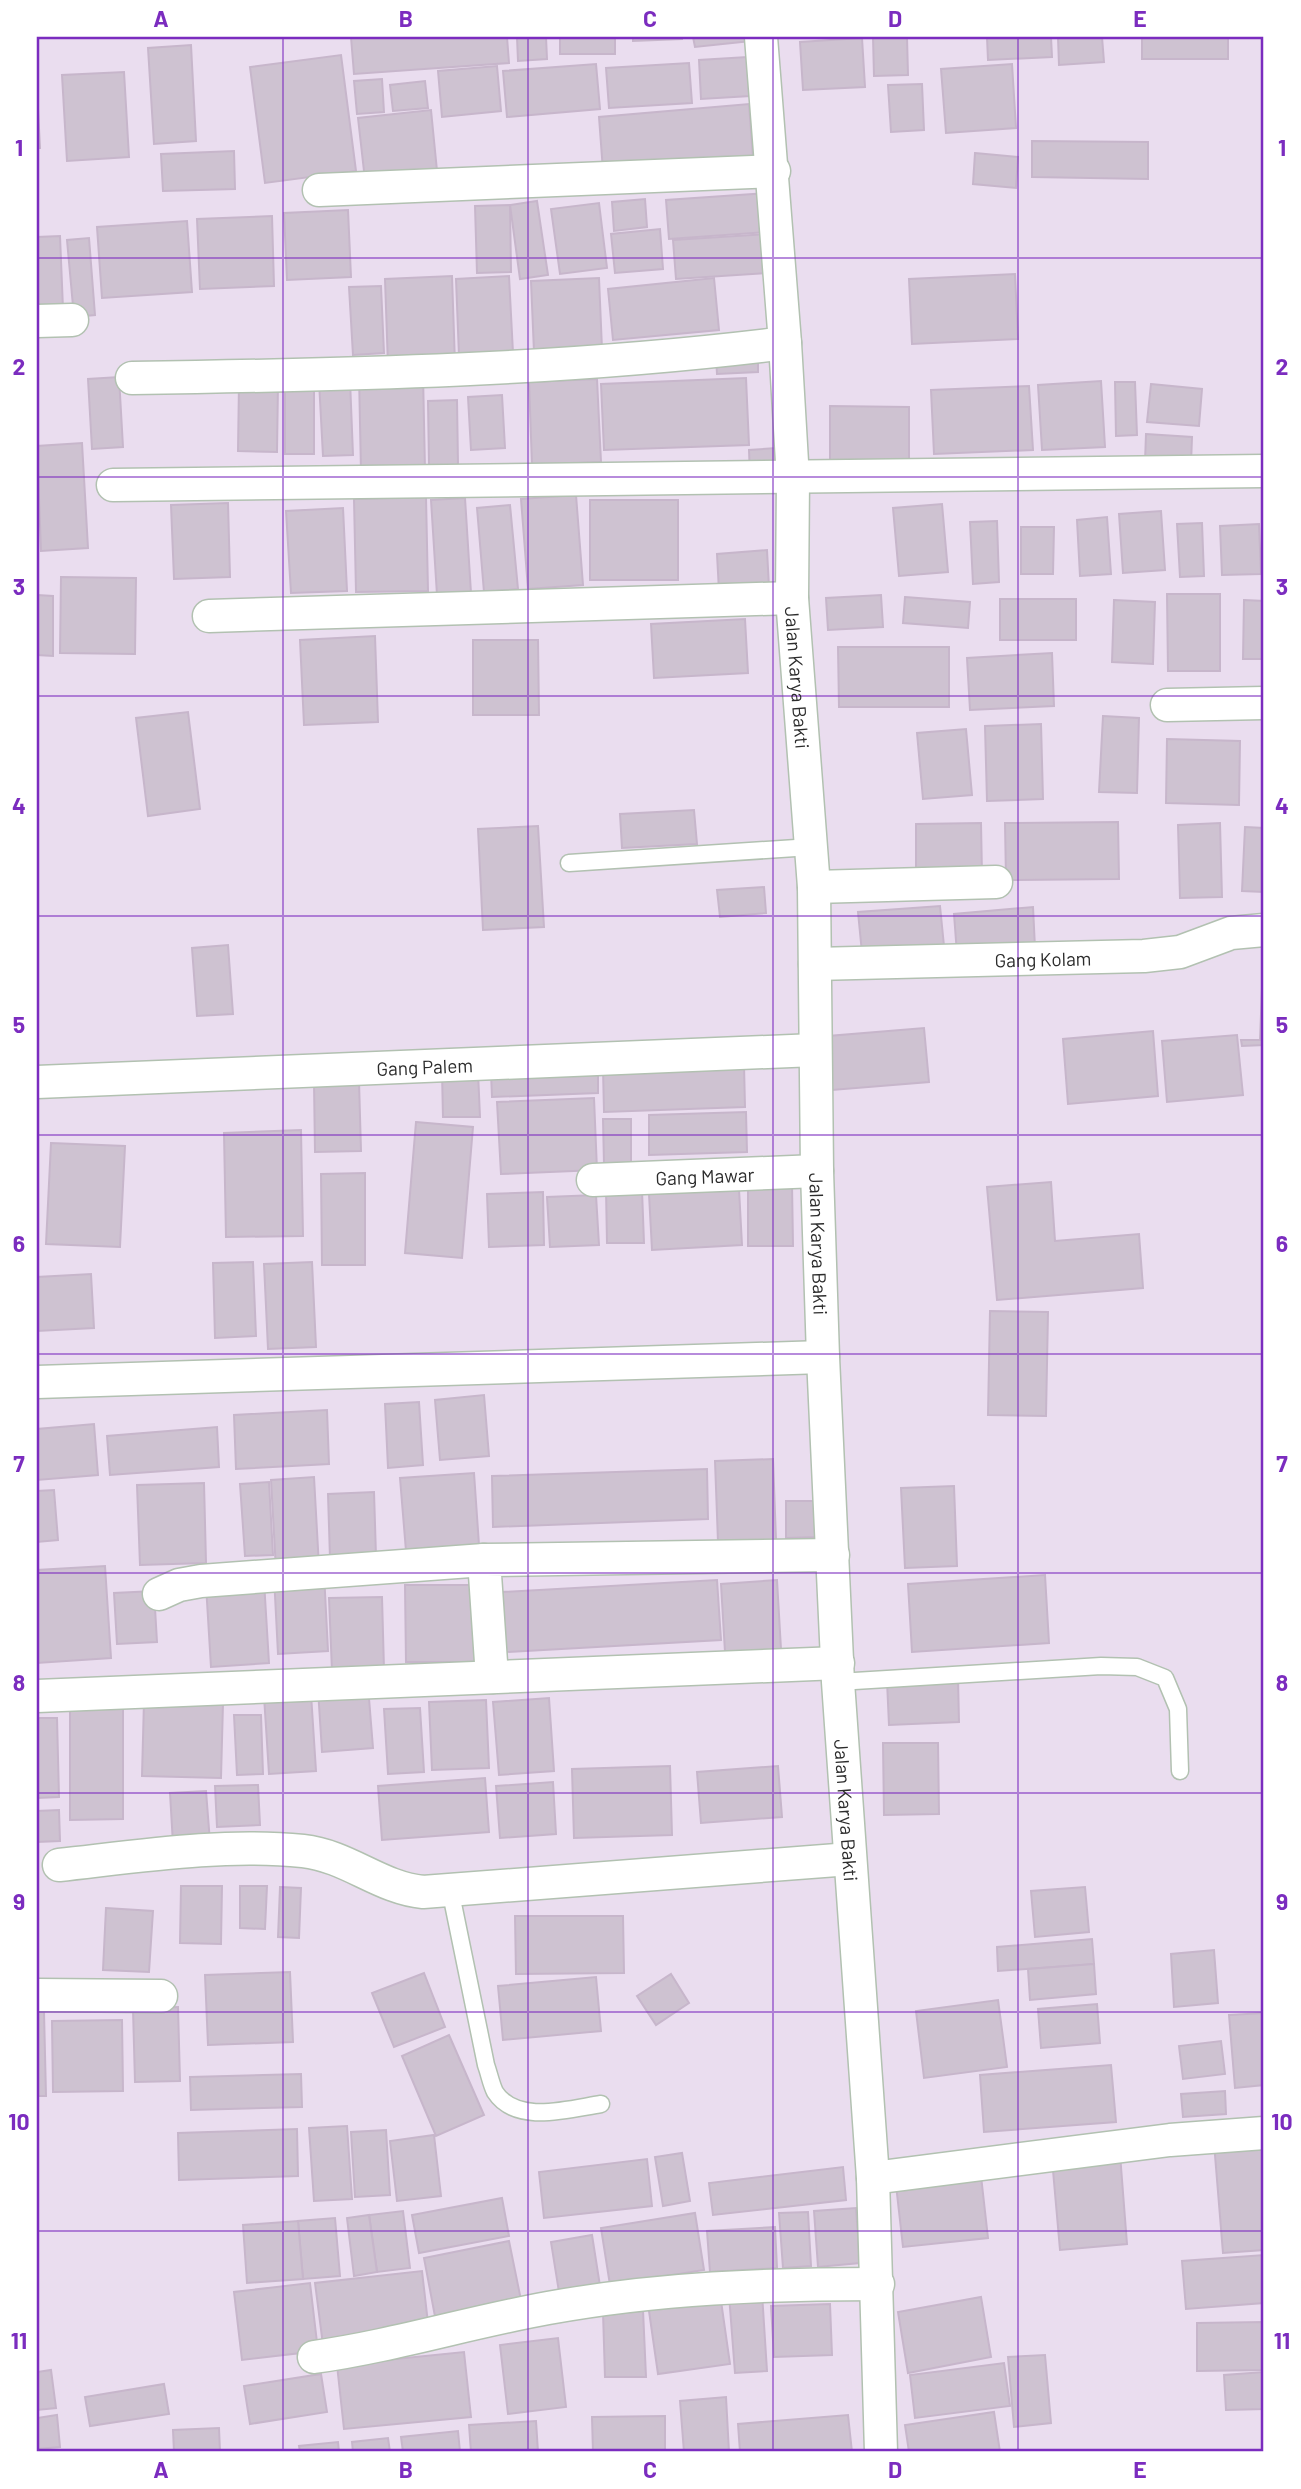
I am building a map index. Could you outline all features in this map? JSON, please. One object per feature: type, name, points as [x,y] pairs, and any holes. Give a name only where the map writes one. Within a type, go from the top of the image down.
[{"type":"street","name":"Jalan Karya Bakti","points":[[761,37],[774,171],[785,344],[793,479],[792,598],[814,887],[817,1171],[823,1357],[838,1673],[873,2178],[881,2452]]},
{"type":"street","points":[[319,190],[774,171]]},
{"type":"street","points":[[37,321],[72,320]]},
{"type":"street","points":[[132,378],[308,376],[551,365],[650,359],[785,344]]},
{"type":"street","points":[[113,485],[793,479],[1264,471]]},
{"type":"street","points":[[209,616],[792,598]]},
{"type":"street","points":[[1167,705],[1264,703]]},
{"type":"street","points":[[814,887],[996,882]]},
{"type":"street","name":"Gang Kolam","points":[[815,964],[1144,956],[1180,952],[1231,933],[1264,930]]},
{"type":"street","name":"Gang Palem","points":[[37,1082],[815,1049]]},
{"type":"street","name":"Gang Mawar","points":[[593,1180],[817,1171]]},
{"type":"street","points":[[37,1382],[823,1357]]},
{"type":"street","points":[[159,1594],[179,1585],[223,1578],[484,1560],[833,1555]]},
{"type":"street","points":[[484,1560],[492,1676]]},
{"type":"street","points":[[37,1696],[492,1676],[838,1673]]},
{"type":"street","points":[[59,1866],[214,1848],[305,1851],[351,1863],[403,1890],[450,1889],[850,1859]]},
{"type":"street","points":[[37,1995],[161,1996]]},
{"type":"street","points":[[873,2178],[1170,2140],[1264,2133]]},
{"type":"street","points":[[314,2357],[384,2346],[547,2308],[610,2298],[764,2285],[878,2284]]},
{"type":"lane","points":[[569,863],[811,847]]},
{"type":"lane","points":[[838,1673],[1137,1667],[1165,1678],[1178,1709],[1180,1771]]},
{"type":"lane","points":[[450,1889],[485,2065],[496,2093],[516,2110],[542,2112],[601,2104]]},
{"type":"building","points":[[351,37],[507,37],[509,63],[354,74]]},
{"type":"building","points":[[517,37],[546,37],[547,59],[518,61]]},
{"type":"building","points":[[560,37],[615,37],[615,54],[560,54]]},
{"type":"building","points":[[633,37],[682,37],[682,39],[633,41]]},
{"type":"building","points":[[693,37],[760,37],[760,40],[695,47]]},
{"type":"building","points":[[873,37],[907,37],[908,75],[874,76]]},
{"type":"building","points":[[987,37],[1051,37],[1052,57],[988,60]]},
{"type":"building","points":[[1058,37],[1102,37],[1104,62],[1059,65]]},
{"type":"building","points":[[1142,37],[1228,37],[1228,59],[1142,59]]},
{"type":"building","points":[[862,38],[865,87],[803,90],[800,42]]},
{"type":"building","points":[[191,45],[196,141],[154,144],[148,48]]},
{"type":"building","points":[[341,55],[356,171],[265,183],[250,67]]},
{"type":"building","points":[[747,57],[750,96],[701,99],[699,60]]},
{"type":"building","points":[[689,63],[692,103],[609,108],[606,68]]},
{"type":"building","points":[[596,64],[600,109],[507,117],[503,71]]},
{"type":"building","points":[[1012,64],[1016,128],[946,133],[941,69]]},
{"type":"building","points":[[497,66],[501,111],[442,117],[438,71]]},
{"type":"building","points":[[124,72],[129,157],[67,161],[62,75]]},
{"type":"building","points":[[382,79],[384,112],[357,114],[354,81]]},
{"type":"building","points":[[425,81],[428,108],[393,111],[390,85]]},
{"type":"building","points":[[922,84],[924,130],[891,132],[888,85]]},
{"type":"building","points":[[37,89],[40,148],[37,148]]},
{"type":"building","points":[[749,104],[753,157],[603,171],[599,117]]},
{"type":"building","points":[[431,110],[437,171],[365,180],[358,118]]},
{"type":"building","points":[[1032,141],[1148,142],[1148,179],[1032,177]]},
{"type":"building","points":[[234,151],[235,189],[163,191],[161,154]]},
{"type":"building","points":[[975,153],[1018,157],[1016,188],[973,184]]},
{"type":"building","points":[[766,193],[768,232],[669,239],[666,200]]},
{"type":"building","points":[[645,199],[647,227],[614,231],[612,202]]},
{"type":"building","points":[[537,201],[548,275],[520,279],[510,205]]},
{"type":"building","points":[[599,203],[607,268],[560,274],[551,209]]},
{"type":"building","points":[[510,205],[511,272],[477,273],[475,206]]},
{"type":"building","points":[[348,210],[351,277],[287,280],[284,213]]},
{"type":"building","points":[[272,216],[274,286],[200,289],[197,219]]},
{"type":"building","points":[[187,221],[192,292],[102,298],[97,227]]},
{"type":"building","points":[[660,229],[663,269],[615,273],[611,234]]},
{"type":"building","points":[[766,234],[769,273],[676,279],[673,240]]},
{"type":"building","points":[[60,236],[63,309],[37,309],[37,237]]},
{"type":"building","points":[[89,238],[95,315],[74,317],[67,240]]},
{"type":"building","points":[[1015,274],[1018,339],[912,344],[909,279]]},
{"type":"building","points":[[452,276],[455,364],[388,366],[385,279]]},
{"type":"building","points":[[509,276],[513,353],[459,356],[456,279]]},
{"type":"building","points":[[599,278],[602,349],[534,352],[531,281]]},
{"type":"building","points":[[714,278],[719,330],[613,340],[608,289]]},
{"type":"building","points":[[381,286],[384,353],[353,355],[349,287]]},
{"type":"building","points":[[758,354],[758,372],[717,374],[716,357]]},
{"type":"building","points":[[423,374],[425,470],[361,471],[359,375]]},
{"type":"building","points":[[119,377],[123,447],[92,449],[88,379]]},
{"type":"building","points":[[746,378],[749,445],[604,450],[601,384]]},
{"type":"building","points":[[597,379],[601,462],[532,465],[529,382]]},
{"type":"building","points":[[350,380],[353,455],[323,456],[319,381]]},
{"type":"building","points":[[1101,381],[1105,447],[1042,450],[1038,385]]},
{"type":"building","points":[[1115,382],[1135,382],[1137,435],[1116,436]]},
{"type":"building","points":[[239,383],[278,383],[277,452],[238,451]]},
{"type":"building","points":[[1151,384],[1202,389],[1199,426],[1147,422]]},
{"type":"building","points":[[285,386],[314,386],[314,454],[285,454]]},
{"type":"building","points":[[1029,386],[1033,450],[934,454],[931,390]]},
{"type":"building","points":[[502,395],[505,448],[471,450],[468,397]]},
{"type":"building","points":[[457,400],[458,465],[429,465],[428,401]]},
{"type":"building","points":[[830,406],[909,407],[909,467],[830,467]]},
{"type":"building","points":[[1146,434],[1192,437],[1191,464],[1145,462]]},
{"type":"building","points":[[82,443],[88,548],[41,551],[37,446]]},
{"type":"building","points":[[776,448],[777,476],[750,477],[749,450]]},
{"type":"building","points":[[576,495],[583,585],[528,589],[521,499]]},
{"type":"building","points":[[426,497],[428,591],[356,592],[354,499]]},
{"type":"building","points":[[465,498],[471,593],[437,595],[431,500]]},
{"type":"building","points":[[590,500],[678,500],[678,580],[590,580]]},
{"type":"building","points":[[228,503],[230,577],[174,579],[171,505]]},
{"type":"building","points":[[942,504],[948,572],[899,576],[893,508]]},
{"type":"building","points":[[510,505],[518,589],[484,592],[477,508]]},
{"type":"building","points":[[343,508],[347,591],[291,593],[286,511]]},
{"type":"building","points":[[1161,511],[1165,570],[1123,573],[1119,514]]},
{"type":"building","points":[[1107,517],[1111,574],[1080,576],[1077,520]]},
{"type":"building","points":[[997,521],[999,582],[973,584],[970,522]]},
{"type":"building","points":[[1202,523],[1204,576],[1180,577],[1177,524]]},
{"type":"building","points":[[1259,524],[1261,574],[1222,575],[1220,526]]},
{"type":"building","points":[[1021,527],[1054,527],[1053,574],[1021,574]]},
{"type":"building","points":[[767,550],[769,587],[719,591],[717,554]]},
{"type":"building","points":[[61,577],[136,578],[135,654],[60,653]]},
{"type":"building","points":[[1167,594],[1220,594],[1220,671],[1168,671]]},
{"type":"building","points":[[37,595],[53,596],[53,656],[37,655]]},
{"type":"building","points":[[881,595],[883,627],[828,630],[826,598]]},
{"type":"building","points":[[905,597],[970,602],[968,628],[903,623]]},
{"type":"building","points":[[1000,599],[1076,599],[1076,640],[1000,640]]},
{"type":"building","points":[[1114,600],[1155,602],[1153,664],[1112,662]]},
{"type":"building","points":[[1244,600],[1264,601],[1264,659],[1243,659]]},
{"type":"building","points":[[745,619],[748,673],[654,678],[651,624]]},
{"type":"building","points":[[375,636],[378,722],[304,725],[300,640]]},
{"type":"building","points":[[473,640],[538,640],[539,715],[473,715]]},
{"type":"building","points":[[838,647],[949,647],[949,707],[839,707]]},
{"type":"building","points":[[1052,653],[1054,706],[970,710],[967,658]]},
{"type":"building","points":[[188,712],[200,809],[148,816],[136,718]]},
{"type":"building","points":[[1103,716],[1139,718],[1137,793],[1099,792]]},
{"type":"building","points":[[1041,724],[1043,799],[987,801],[985,726]]},
{"type":"building","points":[[966,729],[972,795],[923,799],[917,733]]},
{"type":"building","points":[[1167,739],[1240,741],[1239,805],[1166,803]]},
{"type":"building","points":[[1262,746],[1264,746],[1264,790]]},
{"type":"building","points":[[694,810],[697,844],[622,848],[620,814]]},
{"type":"building","points":[[1118,822],[1119,879],[1006,880],[1005,823]]},
{"type":"building","points":[[981,823],[982,875],[916,875],[916,824]]},
{"type":"building","points":[[1220,823],[1222,897],[1180,898],[1178,825]]},
{"type":"building","points":[[538,826],[544,927],[483,930],[478,829]]},
{"type":"building","points":[[1245,827],[1264,828],[1264,892],[1242,891]]},
{"type":"building","points":[[764,887],[766,913],[720,917],[717,890]]},
{"type":"building","points":[[940,906],[944,946],[862,953],[858,912]]},
{"type":"building","points":[[1033,907],[1035,948],[957,954],[954,914]]},
{"type":"building","points":[[228,945],[233,1014],[197,1016],[192,948]]},
{"type":"building","points":[[1263,962],[1264,1045],[1242,1046],[1241,1040],[1260,1040]]},
{"type":"building","points":[[924,1028],[929,1082],[820,1091],[816,1037]]},
{"type":"building","points":[[1153,1031],[1158,1096],[1068,1104],[1063,1039]]},
{"type":"building","points":[[1237,1035],[1243,1095],[1167,1102],[1162,1041]]},
{"type":"building","points":[[744,1065],[745,1107],[604,1112],[603,1069]]},
{"type":"building","points":[[598,1070],[598,1093],[492,1097],[491,1073]]},
{"type":"building","points":[[442,1072],[478,1072],[480,1117],[443,1117]]},
{"type":"building","points":[[359,1081],[361,1151],[315,1152],[314,1082]]},
{"type":"building","points":[[594,1098],[597,1170],[501,1174],[497,1102]]},
{"type":"building","points":[[746,1112],[747,1152],[649,1155],[649,1115]]},
{"type":"building","points":[[603,1119],[631,1119],[631,1164],[604,1164]]},
{"type":"building","points":[[416,1122],[473,1127],[462,1258],[405,1253]]},
{"type":"building","points":[[301,1130],[303,1236],[226,1237],[224,1133]]},
{"type":"building","points":[[51,1143],[125,1146],[120,1247],[46,1244]]},
{"type":"building","points":[[365,1173],[365,1265],[322,1265],[321,1174]]},
{"type":"building","points":[[1051,1182],[1055,1241],[1139,1234],[1143,1288],[997,1300],[987,1187]]},
{"type":"building","points":[[748,1184],[792,1184],[793,1246],[748,1246]]},
{"type":"building","points":[[739,1189],[742,1245],[652,1250],[649,1194]]},
{"type":"building","points":[[606,1190],[642,1190],[644,1243],[607,1243]]},
{"type":"building","points":[[543,1192],[544,1245],[489,1247],[487,1194]]},
{"type":"building","points":[[596,1195],[599,1245],[550,1247],[547,1197]]},
{"type":"building","points":[[253,1262],[256,1336],[215,1338],[213,1263]]},
{"type":"building","points":[[312,1262],[316,1347],[268,1349],[264,1264]]},
{"type":"building","points":[[91,1274],[94,1328],[37,1331],[37,1277]]},
{"type":"building","points":[[990,1311],[1048,1312],[1046,1416],[988,1415]]},
{"type":"building","points":[[484,1395],[489,1456],[440,1460],[435,1400]]},
{"type":"building","points":[[419,1402],[423,1465],[388,1468],[385,1404]]},
{"type":"building","points":[[327,1410],[329,1464],[236,1469],[234,1415]]},
{"type":"building","points":[[94,1424],[98,1475],[37,1480],[37,1429]]},
{"type":"building","points":[[217,1427],[219,1467],[110,1475],[107,1436]]},
{"type":"building","points":[[773,1459],[776,1540],[718,1542],[715,1461]]},
{"type":"building","points":[[707,1469],[708,1519],[493,1527],[492,1476]]},
{"type":"building","points":[[474,1473],[479,1545],[406,1551],[400,1478]]},
{"type":"building","points":[[314,1477],[319,1567],[276,1570],[271,1480]]},
{"type":"building","points":[[269,1482],[273,1555],[245,1556],[240,1484]]},
{"type":"building","points":[[204,1483],[206,1563],[140,1565],[137,1485]]},
{"type":"building","points":[[954,1486],[957,1566],[905,1568],[901,1488]]},
{"type":"building","points":[[54,1490],[58,1540],[37,1542],[37,1491]]},
{"type":"building","points":[[374,1492],[376,1556],[330,1558],[328,1494]]},
{"type":"building","points":[[786,1501],[816,1501],[817,1537],[786,1538]]},
{"type":"building","points":[[105,1566],[111,1658],[37,1663],[37,1570]]},
{"type":"building","points":[[324,1573],[328,1651],[278,1654],[274,1576]]},
{"type":"building","points":[[1045,1575],[1049,1643],[912,1652],[908,1584]]},
{"type":"building","points":[[717,1580],[721,1640],[506,1652],[502,1592]]},
{"type":"building","points":[[777,1580],[781,1649],[725,1652],[721,1584]]},
{"type":"building","points":[[264,1581],[269,1663],[211,1667],[206,1585]]},
{"type":"building","points":[[405,1585],[478,1585],[479,1662],[406,1662]]},
{"type":"building","points":[[154,1591],[157,1642],[117,1644],[114,1593]]},
{"type":"building","points":[[382,1597],[384,1669],[332,1671],[329,1598]]},
{"type":"building","points":[[958,1678],[959,1722],[889,1725],[887,1681]]},
{"type":"building","points":[[368,1686],[373,1748],[322,1752],[318,1689]]},
{"type":"building","points":[[311,1694],[316,1771],[269,1774],[264,1696]]},
{"type":"building","points":[[549,1698],[554,1771],[499,1775],[493,1702]]},
{"type":"building","points":[[486,1700],[489,1768],[432,1770],[429,1702]]},
{"type":"building","points":[[144,1701],[223,1703],[221,1778],[142,1776]]},
{"type":"building","points":[[70,1707],[123,1707],[123,1819],[70,1820]]},
{"type":"building","points":[[420,1708],[424,1772],[388,1774],[384,1709]]},
{"type":"building","points":[[234,1715],[261,1715],[263,1774],[237,1775]]},
{"type":"building","points":[[37,1718],[57,1718],[59,1797],[37,1798]]},
{"type":"building","points":[[883,1743],[938,1743],[939,1814],[884,1815]]},
{"type":"building","points":[[670,1766],[672,1835],[574,1838],[572,1769]]},
{"type":"building","points":[[778,1766],[782,1817],[701,1823],[697,1772]]},
{"type":"building","points":[[485,1778],[489,1832],[382,1840],[378,1786]]},
{"type":"building","points":[[553,1782],[556,1834],[500,1838],[496,1786]]},
{"type":"building","points":[[258,1785],[260,1825],[217,1827],[215,1786]]},
{"type":"building","points":[[206,1791],[210,1842],[173,1844],[170,1793]]},
{"type":"building","points":[[59,1810],[60,1841],[37,1842],[37,1811]]},
{"type":"building","points":[[181,1886],[222,1886],[221,1944],[180,1943]]},
{"type":"building","points":[[240,1886],[267,1886],[265,1929],[240,1928]]},
{"type":"building","points":[[280,1887],[301,1888],[299,1938],[278,1937]]},
{"type":"building","points":[[1085,1887],[1089,1932],[1035,1937],[1031,1891]]},
{"type":"building","points":[[106,1908],[153,1911],[149,1972],[103,1970]]},
{"type":"building","points":[[515,1916],[623,1916],[624,1973],[516,1974]]},
{"type":"building","points":[[1092,1939],[1094,1964],[998,1971],[997,1947]]},
{"type":"building","points":[[1214,1950],[1218,2003],[1174,2007],[1171,1954]]},
{"type":"building","points":[[1094,1964],[1096,1994],[1030,2000],[1028,1969]]},
{"type":"building","points":[[290,1972],[293,2042],[208,2045],[205,1975]]},
{"type":"building","points":[[424,1973],[445,2027],[394,2047],[372,1993]]},
{"type":"building","points":[[671,1974],[689,2003],[656,2025],[637,1996]]},
{"type":"building","points":[[596,1977],[601,2031],[503,2040],[498,1986]]},
{"type":"building","points":[[998,2000],[1007,2067],[924,2078],[916,2011]]},
{"type":"building","points":[[1097,2004],[1100,2043],[1041,2048],[1038,2009]]},
{"type":"building","points":[[178,2007],[180,2081],[135,2082],[133,2009]]},
{"type":"building","points":[[37,2012],[44,2012],[46,2096],[37,2096]]},
{"type":"building","points":[[1264,2013],[1264,2085],[1235,2088],[1229,2015]]},
{"type":"building","points":[[122,2020],[123,2091],[53,2092],[52,2021]]},
{"type":"building","points":[[449,2035],[484,2115],[436,2136],[402,2056]]},
{"type":"building","points":[[1221,2041],[1225,2074],[1183,2079],[1179,2046]]},
{"type":"building","points":[[1111,2065],[1116,2122],[984,2132],[980,2075]]},
{"type":"building","points":[[301,2074],[302,2107],[191,2110],[190,2077]]},
{"type":"building","points":[[1225,2091],[1226,2114],[1183,2117],[1181,2094]]},
{"type":"building","points":[[347,2126],[352,2199],[314,2201],[309,2128]]},
{"type":"building","points":[[297,2129],[298,2176],[179,2180],[178,2133]]},
{"type":"building","points":[[386,2130],[390,2195],[355,2197],[351,2132]]},
{"type":"building","points":[[434,2135],[441,2196],[397,2201],[390,2141]]},
{"type":"building","points":[[1264,2139],[1264,2250],[1223,2253],[1214,2143]]},
{"type":"building","points":[[682,2153],[690,2201],[663,2206],[655,2157]]},
{"type":"building","points":[[1120,2154],[1127,2244],[1060,2250],[1052,2159]]},
{"type":"building","points":[[647,2159],[652,2206],[544,2218],[539,2172]]},
{"type":"building","points":[[843,2167],[846,2200],[713,2215],[709,2183]]},
{"type":"building","points":[[980,2167],[988,2238],[903,2247],[895,2176]]},
{"type":"building","points":[[502,2198],[509,2236],[419,2253],[412,2215]]},
{"type":"building","points":[[856,2208],[860,2263],[818,2267],[814,2211]]},
{"type":"building","points":[[403,2211],[410,2268],[377,2272],[369,2215]]},
{"type":"building","points":[[808,2212],[811,2266],[783,2268],[779,2213]]},
{"type":"building","points":[[695,2213],[704,2270],[610,2285],[601,2228]]},
{"type":"building","points":[[369,2215],[377,2272],[354,2276],[347,2218]]},
{"type":"building","points":[[335,2218],[340,2276],[303,2279],[298,2221]]},
{"type":"building","points":[[298,2221],[303,2279],[247,2283],[243,2225]]},
{"type":"building","points":[[775,2227],[777,2268],[710,2272],[707,2231]]},
{"type":"building","points":[[592,2235],[600,2286],[559,2292],[551,2242]]},
{"type":"building","points":[[509,2241],[523,2310],[437,2327],[424,2258]]},
{"type":"building","points":[[1264,2255],[1264,2303],[1186,2309],[1182,2261]]},
{"type":"building","points":[[422,2271],[429,2332],[323,2345],[315,2283]]},
{"type":"building","points":[[310,2283],[318,2351],[242,2360],[234,2292]]},
{"type":"building","points":[[762,2293],[767,2371],[735,2373],[729,2295]]},
{"type":"building","points":[[720,2294],[730,2364],[658,2374],[648,2304]]},
{"type":"building","points":[[981,2297],[991,2357],[908,2373],[898,2312]]},
{"type":"building","points":[[830,2304],[832,2355],[774,2357],[771,2306]]},
{"type":"building","points":[[643,2310],[646,2377],[605,2377],[603,2312]]},
{"type":"building","points":[[1264,2322],[1264,2370],[1197,2371],[1197,2323]]},
{"type":"building","points":[[558,2338],[566,2407],[508,2414],[500,2345]]},
{"type":"building","points":[[464,2352],[471,2417],[344,2429],[337,2365]]},
{"type":"building","points":[[1045,2355],[1051,2423],[1014,2427],[1008,2357]]},
{"type":"building","points":[[1004,2363],[1010,2406],[915,2418],[910,2375]]},
{"type":"building","points":[[51,2370],[56,2408],[37,2410],[37,2372]]},
{"type":"building","points":[[1264,2372],[1264,2409],[1226,2410],[1224,2375]]},
{"type":"building","points":[[321,2374],[327,2412],[250,2424],[244,2386]]},
{"type":"building","points":[[164,2384],[169,2414],[90,2426],[85,2397]]},
{"type":"building","points":[[726,2397],[729,2452],[684,2452],[680,2401]]},
{"type":"building","points":[[994,2412],[1000,2452],[909,2452],[905,2425]]},
{"type":"building","points":[[57,2415],[60,2447],[37,2449],[37,2418]]},
{"type":"building","points":[[848,2415],[852,2452],[740,2452],[738,2424]]},
{"type":"building","points":[[665,2416],[665,2452],[593,2452],[592,2417]]},
{"type":"building","points":[[536,2421],[538,2452],[471,2452],[469,2425]]},
{"type":"building","points":[[219,2428],[220,2452],[174,2452],[173,2430]]},
{"type":"building","points":[[458,2431],[460,2452],[403,2452],[401,2437]]},
{"type":"building","points":[[388,2438],[390,2452],[353,2452],[352,2442]]},
{"type":"building","points":[[338,2442],[339,2452],[300,2452],[299,2446]]}]
